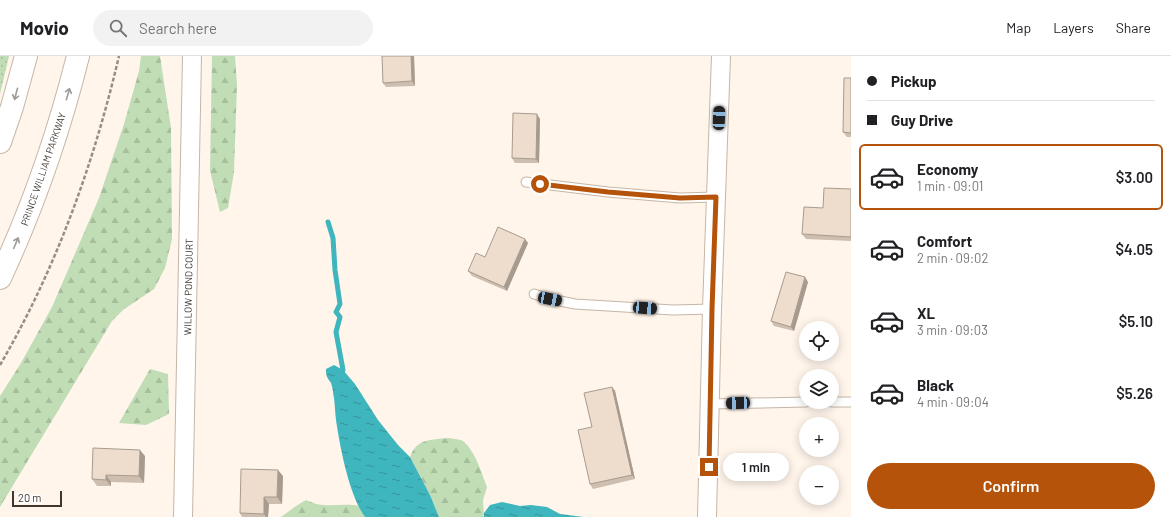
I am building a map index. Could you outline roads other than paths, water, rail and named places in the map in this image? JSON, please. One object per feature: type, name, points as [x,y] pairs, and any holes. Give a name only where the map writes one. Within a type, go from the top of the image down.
[{"type":"highway","points":[[0,142],[12,107],[26,56]]},
{"type":"highway","name":"PRINCE WILLIAM PARKWAY","points":[[0,278],[17,242],[48,157],[69,93],[78,56]]},
{"type":"street","name":"WILLOW POND COURT","points":[[183,517],[192,56]]},
{"type":"street","points":[[707,517],[712,309],[721,56]]},
{"type":"lane","points":[[526,182],[608,192],[680,198],[716,197]]},
{"type":"lane","points":[[534,294],[575,304],[673,310],[712,309]]},
{"type":"lane","points":[[710,404],[799,402]]},
{"type":"lane","points":[[839,402],[851,402]]},
{"type":"water","points":[[334,365],[343,370],[355,384],[378,420],[398,445],[410,457],[430,495],[439,517],[365,517],[354,496],[340,443],[333,389],[326,372],[326,369]]},
{"type":"water","points":[[502,502],[520,506],[531,505],[547,507],[560,514],[584,517],[484,517],[484,513],[490,505]]},
{"type":"waterway","points":[[328,222],[333,238],[335,270],[340,304],[336,312],[340,317],[336,332],[343,370]]}]
